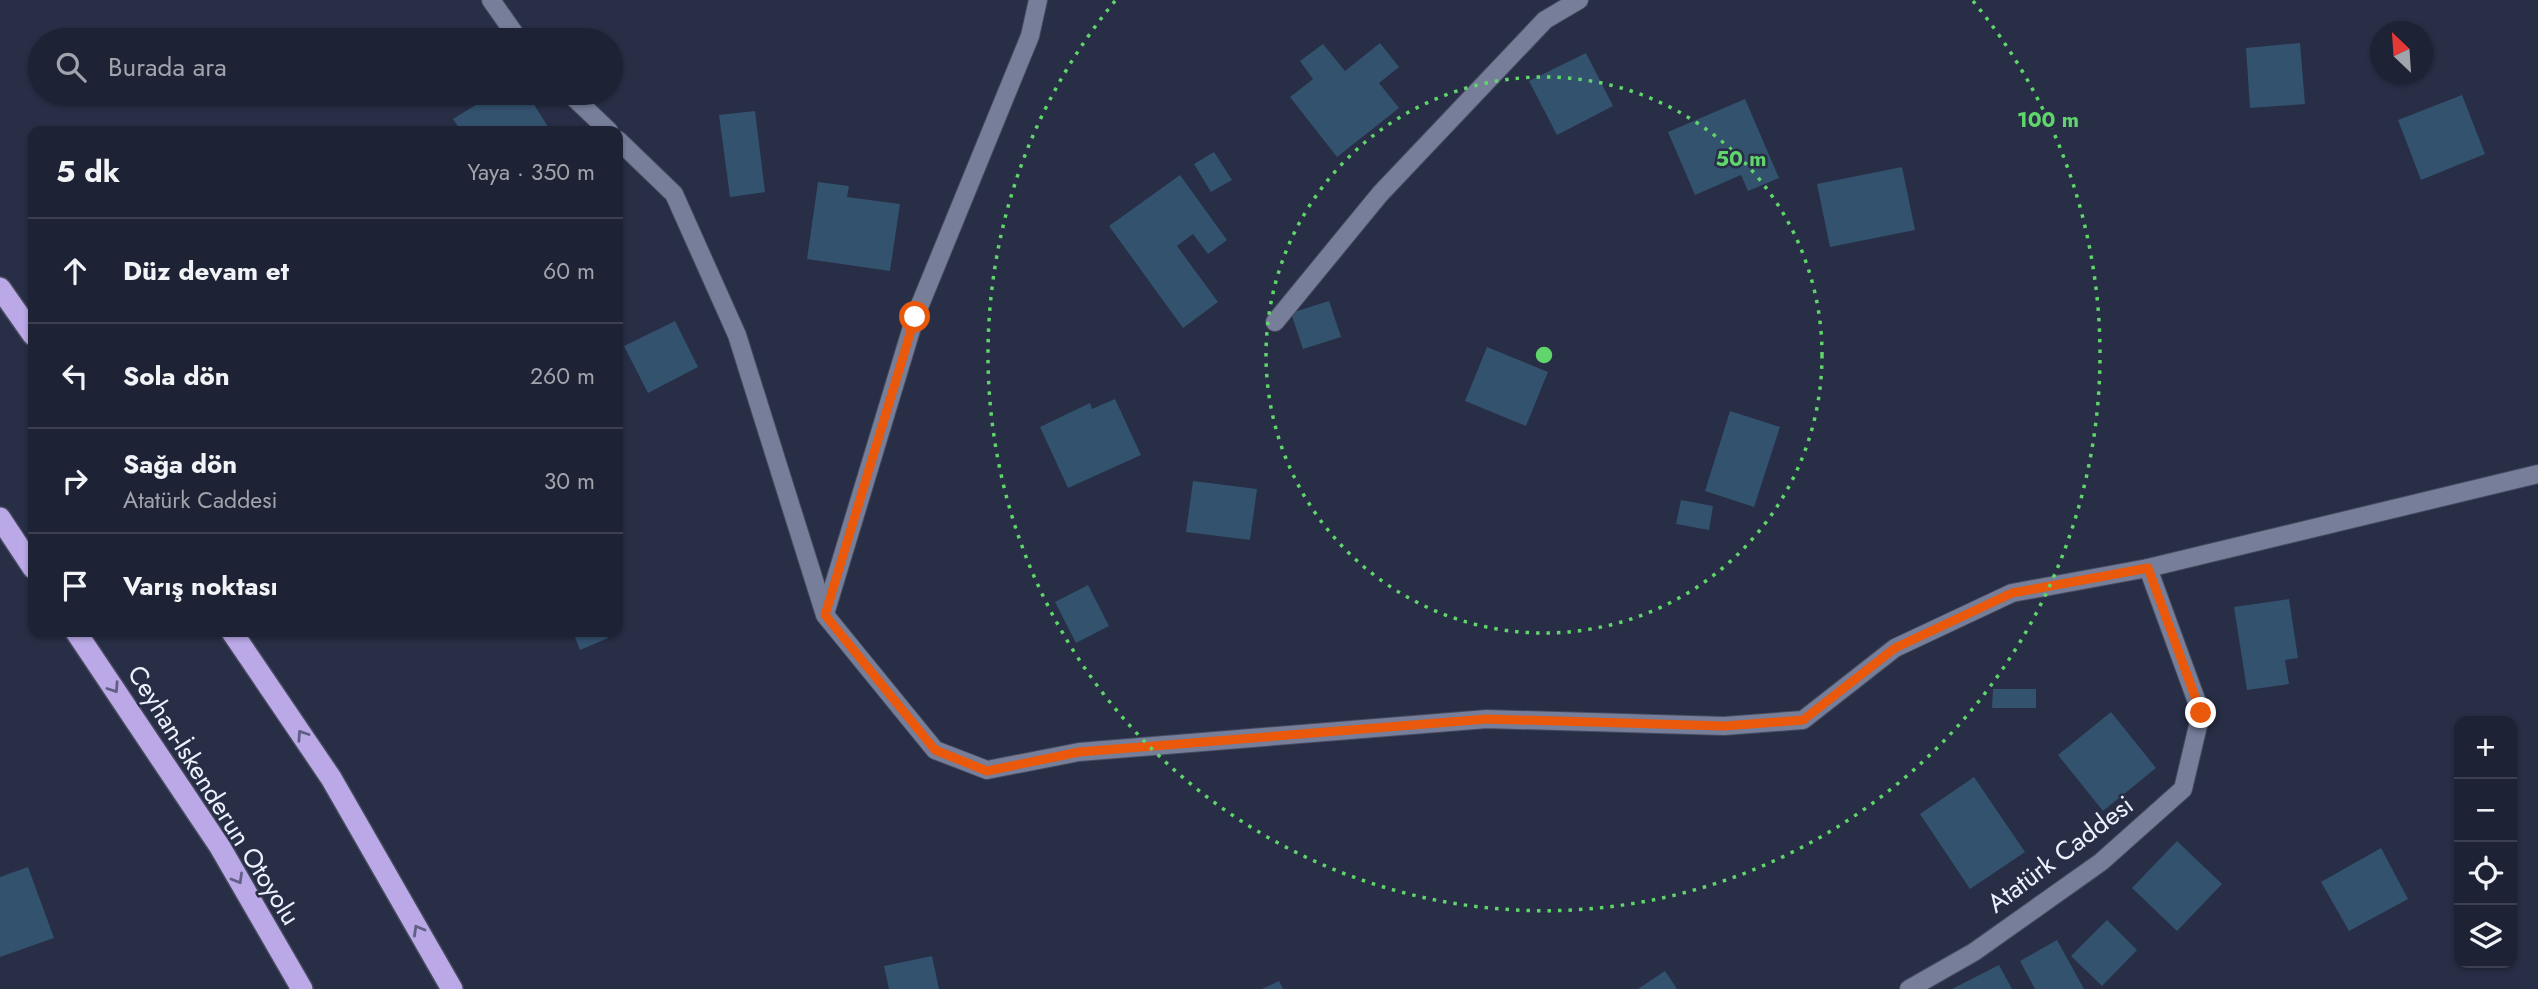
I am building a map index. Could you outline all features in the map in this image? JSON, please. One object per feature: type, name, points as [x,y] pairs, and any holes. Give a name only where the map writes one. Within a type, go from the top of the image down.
[{"type":"highway","points":[[0,288],[28,328]]},
{"type":"highway","points":[[0,518],[28,560]]},
{"type":"highway","name":"Ceyhan-İskenderun Otoyolu","points":[[79,637],[220,847],[302,989]]},
{"type":"highway","points":[[235,637],[331,778],[452,989]]},
{"type":"street","points":[[491,0],[511,28]]},
{"type":"street","points":[[825,615],[915,317],[1030,36],[1038,0]]},
{"type":"street","points":[[1275,322],[1389,184],[1545,20],[1579,0]]},
{"type":"street","points":[[582,105],[604,126]]},
{"type":"street","points":[[623,145],[674,194],[737,335],[825,615],[935,750],[987,771],[1079,752],[1487,719],[1724,726],[1803,720],[1895,648],[2012,593],[2148,568],[2538,474]]},
{"type":"street","name":"Atatürk Caddesi","points":[[1909,989],[1974,952],[2101,862],[2183,789],[2201,713],[2148,568]]},
{"type":"building","points":[[1380,43],[1399,67],[1379,83],[1399,108],[1337,157],[1290,97],[1313,79],[1300,61],[1323,44],[1345,71]]},
{"type":"building","points":[[2300,43],[2305,104],[2250,108],[2246,48]]},
{"type":"building","points":[[1586,53],[1613,106],[1557,135],[1529,81]]},
{"type":"building","points":[[2462,95],[2485,154],[2421,180],[2398,120]]},
{"type":"building","points":[[1745,99],[1779,178],[1748,191],[1741,175],[1695,195],[1668,132]]},
{"type":"building","points":[[476,105],[534,105],[547,126],[458,126],[453,119]]},
{"type":"building","points":[[755,111],[765,192],[730,197],[719,115]]},
{"type":"building","points":[[1214,152],[1232,180],[1211,192],[1194,164]]},
{"type":"building","points":[[1902,167],[1915,230],[1830,247],[1817,184]]},
{"type":"building","points":[[1180,175],[1227,240],[1208,254],[1193,234],[1177,246],[1218,302],[1183,328],[1109,226]]},
{"type":"building","points":[[818,182],[849,186],[847,197],[900,204],[890,271],[807,259]]},
{"type":"building","points":[[1329,301],[1341,337],[1303,349],[1291,313]]},
{"type":"building","points":[[675,321],[698,367],[648,393],[624,346]]},
{"type":"building","points":[[1487,347],[1548,372],[1526,426],[1465,401]]},
{"type":"building","points":[[1115,399],[1141,455],[1068,488],[1040,427],[1090,403],[1092,409]]},
{"type":"building","points":[[1730,411],[1780,427],[1754,507],[1705,491]]},
{"type":"building","points":[[1193,481],[1257,489],[1250,540],[1186,532]]},
{"type":"building","points":[[1681,500],[1713,506],[1709,530],[1676,524]]},
{"type":"building","points":[[1088,585],[1109,626],[1076,643],[1055,602]]},
{"type":"building","points":[[2289,599],[2298,658],[2285,660],[2289,684],[2247,690],[2234,607]]},
{"type":"building","points":[[575,637],[608,637],[608,638],[580,650]]},
{"type":"building","points":[[1993,689],[2036,689],[2036,708],[1992,708]]},
{"type":"building","points":[[2111,712],[2156,768],[2103,811],[2058,755]]},
{"type":"building","points":[[1974,777],[2025,852],[1970,889],[1920,814]]},
{"type":"building","points":[[2177,841],[2222,884],[2177,931],[2132,888]]},
{"type":"building","points":[[2381,848],[2408,899],[2349,931],[2321,882]]},
{"type":"building","points":[[28,867],[54,938],[0,957],[0,877]]},
{"type":"building","points":[[2107,920],[2137,950],[2102,986],[2071,956]]},
{"type":"building","points":[[2057,940],[2084,989],[2035,989],[2020,961]]},
{"type":"building","points":[[932,956],[939,989],[889,989],[884,966]]},
{"type":"building","points":[[1999,965],[2012,989],[1952,989]]},
{"type":"building","points":[[1665,971],[1677,989],[1638,989]]},
{"type":"building","points":[[1279,981],[1283,989],[1262,989]]},
{"type":"route","points":[[915,317],[825,615],[935,750],[987,771],[1079,752],[1487,719],[1724,726],[1803,720],[1895,648],[2012,593],[2148,568],[2201,713]]}]
